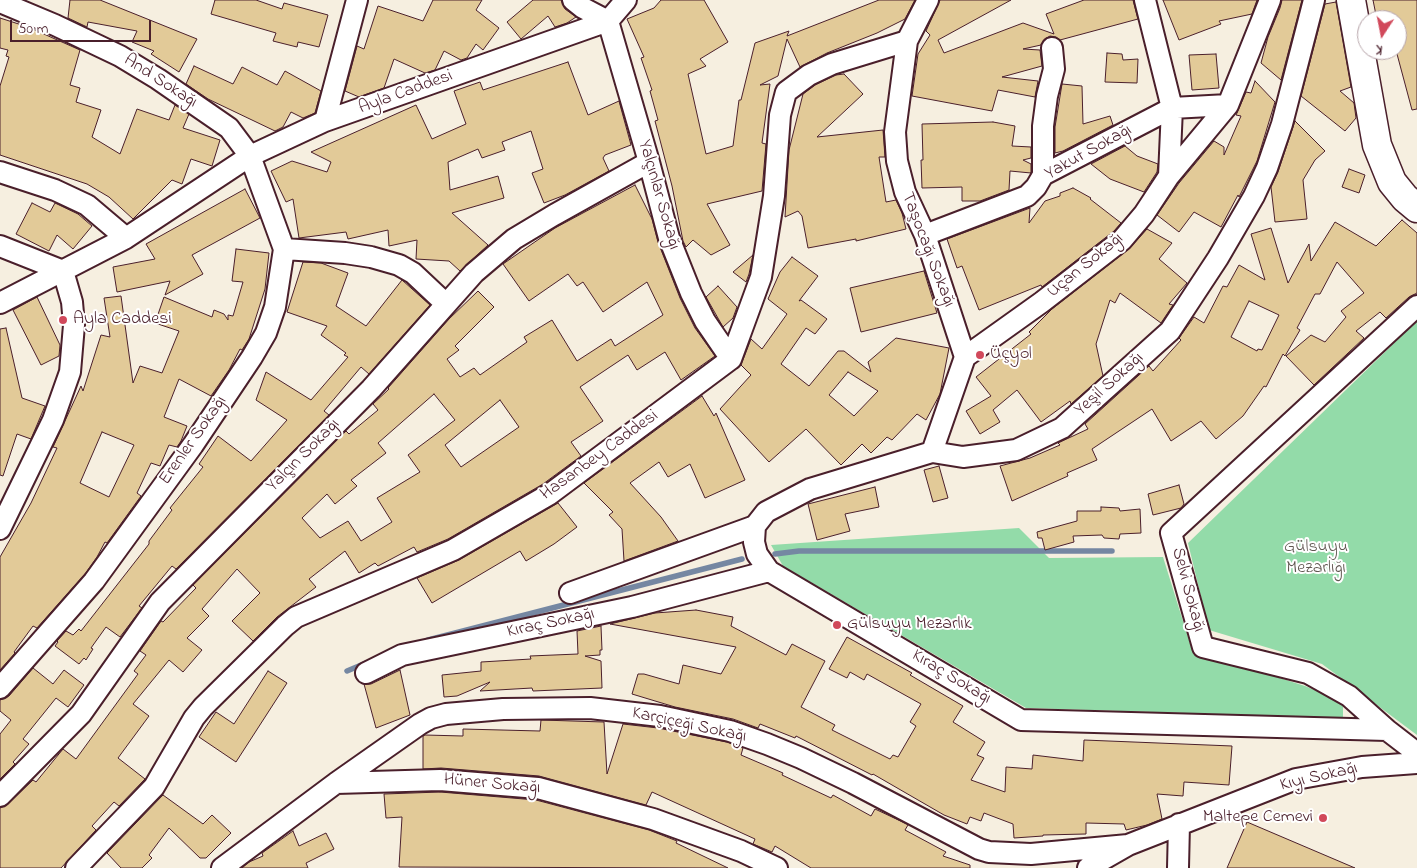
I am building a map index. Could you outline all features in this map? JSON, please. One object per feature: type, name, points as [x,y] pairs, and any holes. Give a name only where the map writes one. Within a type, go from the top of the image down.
[{"type":"main road","points":[[1351,0],[1377,145],[1392,182],[1405,198],[1417,208]]},
{"type":"street","points":[[326,121],[357,0]]},
{"type":"street","points":[[573,0],[583,8],[608,21]]},
{"type":"street","name":"Ayla Caddesi","points":[[0,303],[126,238],[250,156],[326,121],[608,21],[626,0]]},
{"type":"street","name":"Taşocağı Sokağı","points":[[928,0],[907,41],[895,132],[897,161],[904,192],[925,235],[965,358]]},
{"type":"street","points":[[1145,0],[1172,108],[1169,176]]},
{"type":"street","points":[[1172,108],[1228,105],[1270,0]]},
{"type":"street","name":"Yeşil Sokağı","points":[[755,526],[766,512],[810,490],[932,452],[963,457],[1016,450],[1062,428],[1170,331],[1218,258],[1254,196],[1282,124],[1314,0]]},
{"type":"street","name":"And Sokağı","points":[[0,2],[55,25],[120,56],[158,79],[229,128],[250,156]]},
{"type":"street","name":"Yalçınlar Sokağı","points":[[608,21],[649,162],[668,238],[705,321],[731,359]]},
{"type":"street","points":[[731,359],[761,277],[774,196],[780,114],[786,92],[809,75],[832,64],[907,41]]},
{"type":"street","points":[[1043,176],[1043,126],[1047,96],[1054,69],[1052,48]]},
{"type":"street","name":"Uçan Sokağı","points":[[965,358],[1122,240],[1144,214],[1169,176],[1228,105]]},
{"type":"street","name":"Yakut Sokağı","points":[[925,235],[1027,196],[1043,176],[1172,108]]},
{"type":"street","name":"Erenler Sokağı","points":[[0,688],[94,581],[193,445],[252,358],[266,333],[275,307],[284,249],[250,156]]},
{"type":"street","name":"Yalçın Sokağı","points":[[0,796],[81,714],[160,602],[371,389],[474,273],[514,239],[649,162]]},
{"type":"street","points":[[0,172],[55,190],[86,205],[126,238]]},
{"type":"street","points":[[0,246],[63,271],[72,302],[74,325],[70,372],[53,420],[0,529]]},
{"type":"street","points":[[284,249],[345,253],[371,257],[399,265],[413,272],[446,304]]},
{"type":"street","name":"Selvi Sokağı","points":[[1417,306],[1171,533],[1203,647],[1308,673],[1349,696],[1387,730],[1417,753]]},
{"type":"street","points":[[932,452],[965,358]]},
{"type":"street","name":"Hasanbey Caddesi","points":[[76,868],[154,787],[194,718],[203,707],[290,621],[453,550],[550,494],[731,359]]},
{"type":"street","points":[[570,593],[755,526],[754,542],[757,554],[769,571]]},
{"type":"street","name":"Kıraç Sokağı","points":[[366,672],[402,655],[632,607],[769,571],[1021,720],[1387,730]]},
{"type":"street","name":"Karçiçeği Sokağı","points":[[336,783],[431,718],[446,714],[503,709],[590,708],[660,716],[730,731],[767,744],[853,783],[979,849],[989,852],[1031,854],[1128,845]]},
{"type":"street","name":"Kıyı Sokağı","points":[[1088,868],[1128,845],[1296,780],[1362,767],[1417,763]]},
{"type":"street","name":"Hüner Sokağı","points":[[336,783],[440,780],[538,788],[653,819],[741,851],[777,868]]},
{"type":"street","points":[[222,868],[336,783]]},
{"type":"street","points":[[1178,868],[1179,824]]},
{"type":"green space","name":"Gülsuyu Mezarlığı","points":[[1417,321],[1417,735],[1322,664],[1209,630],[1188,543]]},
{"type":"green space","points":[[1019,528],[1049,558],[1163,557],[1192,650],[1305,686],[1343,702],[1343,718],[1026,708],[783,566],[771,545]]},
{"type":"building","points":[[70,0],[100,0],[197,39],[179,72],[151,54],[154,51],[132,42],[137,31],[88,22],[87,27],[68,18]]},
{"type":"building","points":[[215,0],[256,0],[282,9],[284,3],[328,15],[319,47],[298,42],[297,47],[273,41],[276,33],[211,14]]},
{"type":"building","points":[[433,0],[482,0],[476,10],[499,28],[483,50],[476,44],[467,58],[461,60],[444,51],[435,70],[425,73],[394,59],[384,88],[359,97],[345,91],[357,46],[364,49],[378,6],[423,21]]},
{"type":"building","points":[[533,0],[561,0],[565,9],[576,17],[567,23],[555,27],[548,16],[521,39],[507,22]]},
{"type":"building","points":[[661,0],[704,0],[728,42],[700,59],[706,66],[688,74],[706,154],[733,146],[739,100],[741,100],[755,43],[789,31],[787,36],[879,0],[915,0],[905,19],[877,33],[827,53],[800,67],[787,39],[778,76],[760,85],[770,84],[762,143],[766,144],[762,191],[707,204],[730,245],[711,255],[693,240],[686,247],[683,241],[672,186],[655,121],[658,120],[650,91],[652,90],[641,58],[644,57],[627,19],[654,8]]},
{"type":"building","points":[[940,0],[1011,0],[938,40],[944,53],[1023,23],[1054,34],[1046,14],[1084,0],[1133,0],[1138,19],[1060,40],[1050,36],[1041,45],[1023,49],[1040,50],[1042,66],[1002,77],[1038,81],[1035,97],[998,90],[992,111],[912,96],[918,54],[930,35],[926,31]]},
{"type":"building","points":[[1163,0],[1257,0],[1252,14],[1219,21],[1221,24],[1179,40]]},
{"type":"building","points":[[1282,0],[1302,0],[1281,80],[1261,63],[1268,37]]},
{"type":"building","points":[[1373,0],[1417,0],[1417,109],[1412,110],[1399,60],[1407,60],[1407,10],[1375,10]]},
{"type":"building","points":[[1336,2],[1351,87],[1340,91],[1354,103],[1356,118],[1345,131],[1301,96],[1325,4]]},
{"type":"building","points":[[0,18],[28,27],[80,50],[70,85],[80,88],[76,102],[101,110],[92,137],[120,154],[137,109],[169,120],[175,105],[189,114],[183,128],[220,140],[212,166],[191,159],[182,184],[172,180],[133,219],[109,197],[87,184],[0,155],[0,86],[9,57],[6,56],[8,50],[0,48]]},
{"type":"building","points":[[1107,53],[1122,54],[1123,60],[1138,59],[1137,83],[1105,82]]},
{"type":"building","points":[[1216,54],[1219,88],[1192,90],[1189,55]]},
{"type":"building","points":[[568,62],[588,115],[619,101],[631,145],[605,155],[603,158],[609,171],[565,195],[544,203],[532,173],[543,169],[531,131],[502,142],[505,150],[482,158],[478,149],[448,162],[450,190],[498,176],[504,198],[452,213],[488,245],[460,271],[449,261],[416,259],[417,240],[389,246],[388,230],[348,239],[346,232],[299,238],[293,199],[286,202],[271,171],[292,161],[327,172],[331,162],[311,152],[416,105],[432,139],[466,124],[454,91],[480,82],[483,90]]},
{"type":"building","points":[[194,66],[233,84],[242,67],[277,85],[285,71],[321,91],[315,113],[303,118],[291,112],[283,127],[275,131],[208,99],[186,84]]},
{"type":"building","points":[[844,74],[863,94],[817,137],[883,130],[885,157],[879,157],[886,202],[896,200],[906,229],[856,241],[856,239],[808,248],[802,216],[798,211],[785,217],[789,150],[803,94],[815,85],[836,75]]},
{"type":"building","points":[[1255,81],[1275,102],[1257,161],[1239,197],[1238,195],[1221,227],[1194,212],[1179,232],[1157,215],[1179,183],[1214,141],[1224,147],[1224,155],[1241,116],[1236,115],[1246,92],[1251,93]]},
{"type":"building","points":[[1062,84],[1082,86],[1083,124],[1110,116],[1113,125],[1063,151],[1055,153],[1055,127]]},
{"type":"building","points":[[1295,121],[1325,151],[1315,160],[1303,180],[1307,219],[1275,222],[1271,187]]},
{"type":"building","points":[[993,122],[1015,126],[1012,146],[1031,147],[1031,158],[1023,160],[1031,164],[1031,173],[1010,171],[1009,190],[980,201],[962,201],[962,187],[922,188],[922,124]]},
{"type":"building","points":[[1125,146],[1137,156],[1158,164],[1157,172],[1144,192],[1110,179],[1091,164]]},
{"type":"building","points":[[1349,169],[1365,175],[1359,193],[1342,187]]},
{"type":"building","points":[[635,185],[652,219],[658,242],[680,298],[695,328],[715,356],[681,380],[665,352],[637,370],[628,355],[580,387],[603,421],[571,442],[581,456],[543,484],[448,539],[417,552],[414,547],[378,566],[375,563],[359,573],[345,551],[309,579],[316,587],[277,617],[253,641],[232,621],[260,593],[237,569],[202,609],[209,616],[187,638],[202,650],[183,672],[169,660],[133,704],[149,716],[118,758],[145,779],[119,806],[114,802],[92,826],[96,830],[61,868],[0,868],[0,808],[8,804],[33,780],[36,782],[63,749],[76,759],[138,674],[134,671],[146,655],[140,651],[161,621],[163,622],[196,588],[193,585],[346,431],[349,434],[378,410],[373,404],[389,389],[449,319],[478,291],[494,307],[455,346],[459,350],[447,359],[460,377],[474,368],[480,375],[527,342],[524,337],[552,320],[577,361],[611,339],[615,346],[663,315],[647,282],[603,312],[583,282],[577,286],[568,274],[529,301],[503,264],[555,228]],"holes":[[[434,394],[455,420],[408,455],[420,472],[377,498],[392,522],[361,541],[348,521],[320,538],[302,518],[327,494],[335,504],[357,486],[351,480],[386,453],[378,443]],[[500,400],[519,427],[461,467],[445,445]]]},
{"type":"building","points":[[1073,188],[1091,198],[1121,223],[1114,231],[1042,287],[1041,285],[979,310],[962,266],[957,268],[947,239],[1030,208],[1029,223],[1045,201],[1060,196],[1060,193]]},
{"type":"building","points":[[245,189],[260,218],[192,255],[203,274],[165,295],[170,281],[117,292],[113,267],[155,259],[146,244]]},
{"type":"building","points":[[32,203],[50,212],[55,203],[78,214],[92,226],[73,249],[57,235],[49,251],[16,234]]},
{"type":"building","points":[[1402,220],[1417,233],[1417,293],[1409,297],[1386,318],[1380,312],[1356,331],[1364,338],[1314,385],[1286,356],[1311,335],[1325,342],[1346,317],[1341,311],[1364,293],[1337,262],[1320,294],[1315,294],[1297,328],[1300,330],[1285,356],[1283,354],[1266,387],[1264,386],[1243,416],[1216,439],[1201,421],[1171,441],[1152,409],[1092,449],[1097,460],[1067,473],[1068,476],[1012,501],[1000,466],[1030,458],[1060,445],[1058,443],[1088,429],[1085,424],[1149,366],[1153,371],[1181,340],[1179,338],[1194,317],[1204,323],[1223,286],[1227,287],[1239,265],[1265,280],[1251,234],[1271,228],[1288,283],[1309,244],[1311,261],[1335,222],[1376,246]],"holes":[[[1249,301],[1279,315],[1262,350],[1258,349],[1257,351],[1231,337]]]},
{"type":"building","points":[[1147,229],[1172,243],[1159,259],[1187,283],[1169,304],[1173,305],[1161,323],[1120,293],[1115,303],[1110,300],[1096,344],[1103,376],[1071,404],[1070,401],[1041,422],[1017,390],[993,410],[1000,422],[980,434],[966,411],[991,396],[976,377],[1031,334],[1029,332],[1052,309],[1129,249]]},
{"type":"building","points":[[236,249],[269,253],[265,289],[249,339],[242,350],[240,349],[229,370],[211,396],[179,379],[164,417],[187,426],[181,441],[177,447],[169,445],[160,466],[151,463],[137,493],[141,496],[107,543],[105,542],[85,574],[37,628],[33,626],[15,653],[0,670],[0,557],[31,503],[57,448],[53,447],[81,386],[83,391],[101,335],[110,337],[104,298],[121,296],[133,383],[140,366],[162,373],[179,331],[155,323],[164,297],[212,317],[214,310],[224,314],[228,320],[228,315],[233,316],[243,282],[232,281]],"holes":[[[102,432],[134,445],[109,497],[80,483]]]},
{"type":"building","points":[[753,255],[749,274],[746,282],[733,272]]},
{"type":"building","points":[[792,257],[818,276],[799,301],[801,300],[827,319],[815,334],[806,328],[781,364],[809,386],[838,351],[844,351],[871,372],[868,362],[896,338],[949,348],[940,394],[926,420],[917,414],[892,440],[887,437],[871,453],[862,444],[841,465],[806,429],[769,462],[720,409],[751,375],[741,365],[751,339],[762,349],[787,314],[768,299],[780,272]],"holes":[[[848,372],[878,391],[854,416],[829,395]]]},
{"type":"building","points":[[303,262],[321,263],[348,273],[336,306],[366,326],[402,280],[430,305],[369,374],[361,367],[324,411],[329,415],[176,569],[172,566],[139,606],[142,608],[120,637],[106,627],[91,648],[93,649],[86,660],[84,658],[79,664],[55,646],[57,641],[66,631],[73,635],[79,629],[81,631],[149,544],[149,541],[172,510],[170,508],[203,467],[199,464],[218,436],[251,461],[287,420],[256,400],[266,372],[311,400],[348,357],[344,355],[346,353],[321,335],[327,326],[287,312]]},
{"type":"building","points":[[924,271],[937,313],[861,332],[850,288]]},
{"type":"building","points":[[718,286],[737,307],[733,318],[723,327],[706,297]]},
{"type":"building","points":[[37,297],[60,345],[59,356],[41,365],[13,310]]},
{"type":"building","points":[[6,328],[22,398],[45,406],[31,439],[17,434],[3,476],[0,475],[0,329]]},
{"type":"building","points":[[702,396],[714,416],[716,413],[745,480],[705,498],[690,464],[668,477],[659,462],[630,483],[661,517],[678,541],[624,561],[622,529],[609,515],[613,512],[584,483]]},
{"type":"building","points":[[939,466],[948,498],[933,502],[924,470]]},
{"type":"building","points":[[1179,485],[1184,504],[1181,508],[1153,515],[1148,494]]},
{"type":"building","points":[[875,487],[879,507],[845,514],[850,531],[817,540],[808,504]]},
{"type":"building","points":[[558,503],[577,527],[526,561],[520,551],[432,603],[417,578],[459,560]]},
{"type":"building","points":[[1101,507],[1119,508],[1120,511],[1140,509],[1141,533],[1120,534],[1119,539],[1104,538],[1102,535],[1073,536],[1074,542],[1045,550],[1042,538],[1038,538],[1037,532],[1077,521],[1077,511],[1101,511]]},
{"type":"building","points":[[696,610],[733,617],[731,626],[786,655],[792,644],[825,661],[801,707],[835,725],[832,730],[890,759],[893,755],[898,757],[916,726],[910,722],[921,704],[867,674],[864,680],[850,672],[847,678],[829,669],[847,637],[912,673],[910,675],[963,706],[953,722],[985,742],[977,755],[984,758],[971,780],[1005,792],[1006,767],[1032,769],[1033,755],[1083,761],[1084,740],[1232,746],[1229,785],[1184,782],[1183,796],[1157,794],[1162,819],[1126,830],[1124,824],[1086,823],[1086,834],[1014,838],[1013,824],[984,813],[981,821],[970,817],[967,824],[944,815],[873,774],[796,736],[795,738],[760,724],[758,728],[733,719],[675,707],[632,694],[638,674],[679,684],[683,665],[721,674],[736,647],[610,624],[655,613]]},
{"type":"building","points":[[601,626],[602,650],[600,650],[600,655],[585,656],[601,661],[602,688],[533,691],[532,688],[480,691],[490,682],[457,696],[444,697],[442,675],[481,671],[481,662],[531,659],[530,656],[578,654],[577,631]]},
{"type":"building","points":[[33,668],[53,684],[64,670],[84,685],[68,707],[56,698],[23,739],[29,744],[13,762],[15,764],[0,779],[0,734],[11,720],[0,711],[0,700],[9,696]]},
{"type":"building","points":[[400,670],[410,715],[376,728],[364,684],[371,684]]},
{"type":"building","points":[[268,671],[287,683],[236,762],[199,737],[216,712],[234,724]]},
{"type":"building","points":[[541,720],[604,722],[607,774],[623,724],[658,728],[727,742],[743,748],[741,755],[783,773],[782,775],[831,798],[833,795],[871,816],[875,809],[907,824],[905,830],[946,852],[943,856],[970,865],[970,868],[811,868],[775,846],[772,852],[753,844],[755,839],[652,792],[646,805],[539,776],[441,768],[423,769],[423,736],[425,735],[463,736],[463,729],[540,731]]},
{"type":"building","points":[[440,792],[536,800],[649,830],[677,841],[676,843],[728,868],[399,867],[402,817],[386,818],[384,794]]},
{"type":"building","points":[[163,795],[203,824],[212,815],[231,833],[206,858],[200,858],[169,828],[149,855],[152,858],[142,868],[121,868],[107,853]]},
{"type":"building","points":[[1247,822],[1355,868],[1227,868]]},
{"type":"building","points":[[293,831],[299,846],[326,833],[334,849],[306,863],[308,868],[242,868],[249,862],[263,856],[262,853]]},
{"type":"waterway","points":[[775,554],[799,551],[1112,551]]},
{"type":"waterway","points":[[428,640],[742,559]]},
{"type":"waterway","points":[[347,671],[366,663]]},
{"type":"place","name":"Ayla Caddesi","points":[[63,320]]},
{"type":"place","name":"Üçyol","points":[[980,355]]},
{"type":"place","name":"Gülsuyu Mezarlık","points":[[837,625]]},
{"type":"place","name":"Maltepe Cemevi","points":[[1323,818]]}]
